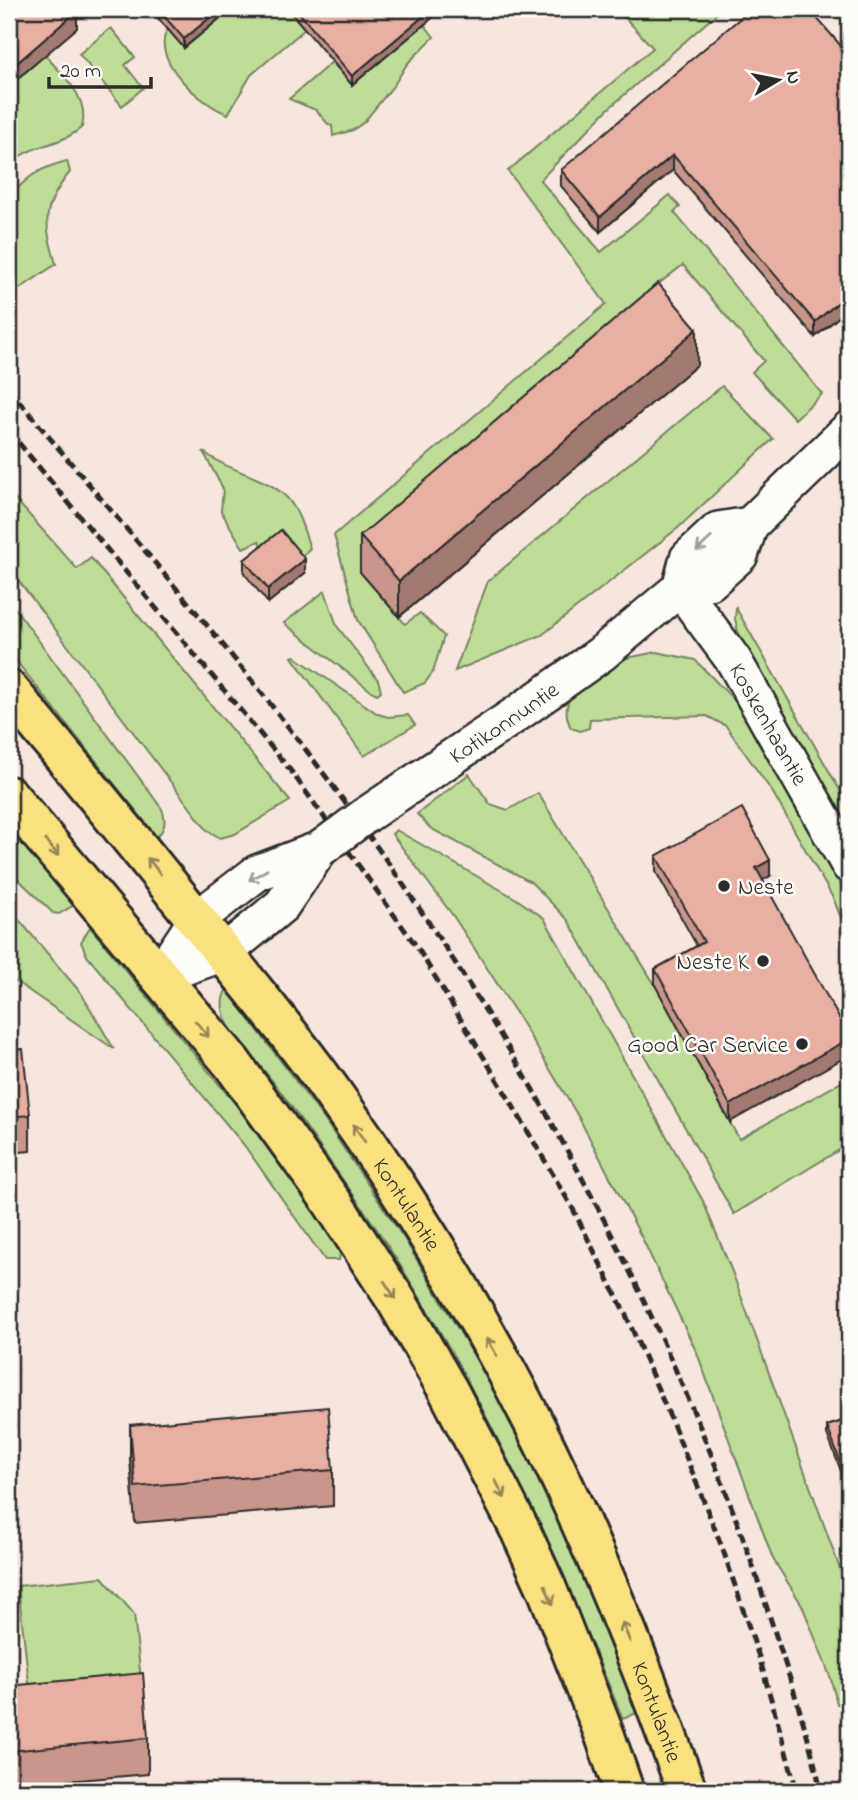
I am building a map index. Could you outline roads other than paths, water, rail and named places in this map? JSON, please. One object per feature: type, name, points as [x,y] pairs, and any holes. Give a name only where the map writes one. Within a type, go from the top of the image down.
[{"type":"main road","name":"Kontulantie","points":[[9,690],[270,1009],[330,1090],[440,1258],[494,1350],[547,1450],[595,1555],[661,1718],[687,1791]]},
{"type":"main road","points":[[9,796],[232,1063],[332,1202],[397,1300],[503,1496],[547,1588],[624,1791]]},
{"type":"street","name":"Kotikonnuntie","points":[[159,976],[197,919],[257,873],[320,849],[422,775],[518,713],[601,654],[680,587],[710,582],[740,555],[750,525],[849,429]]},
{"type":"street","name":"Koskenhaantie","points":[[680,587],[734,661],[849,864]]},
{"type":"street","name":"Kotikonnuntie","points":[[159,976],[224,953],[282,905],[320,849]]},
{"type":"railway","points":[[9,389],[201,618],[312,758],[383,855],[514,1057],[573,1161],[628,1268],[679,1377],[724,1488],[765,1602],[802,1719],[821,1791]]},
{"type":"railway","points":[[9,431],[291,771],[417,947],[573,1209],[626,1315],[722,1547],[760,1660],[797,1791]]},
{"type":"place","name":"Neste","points":[[724,886]]},
{"type":"place","name":"Neste K","points":[[763,961]]},
{"type":"place","name":"Good Car Service","points":[[802,1044]]}]
